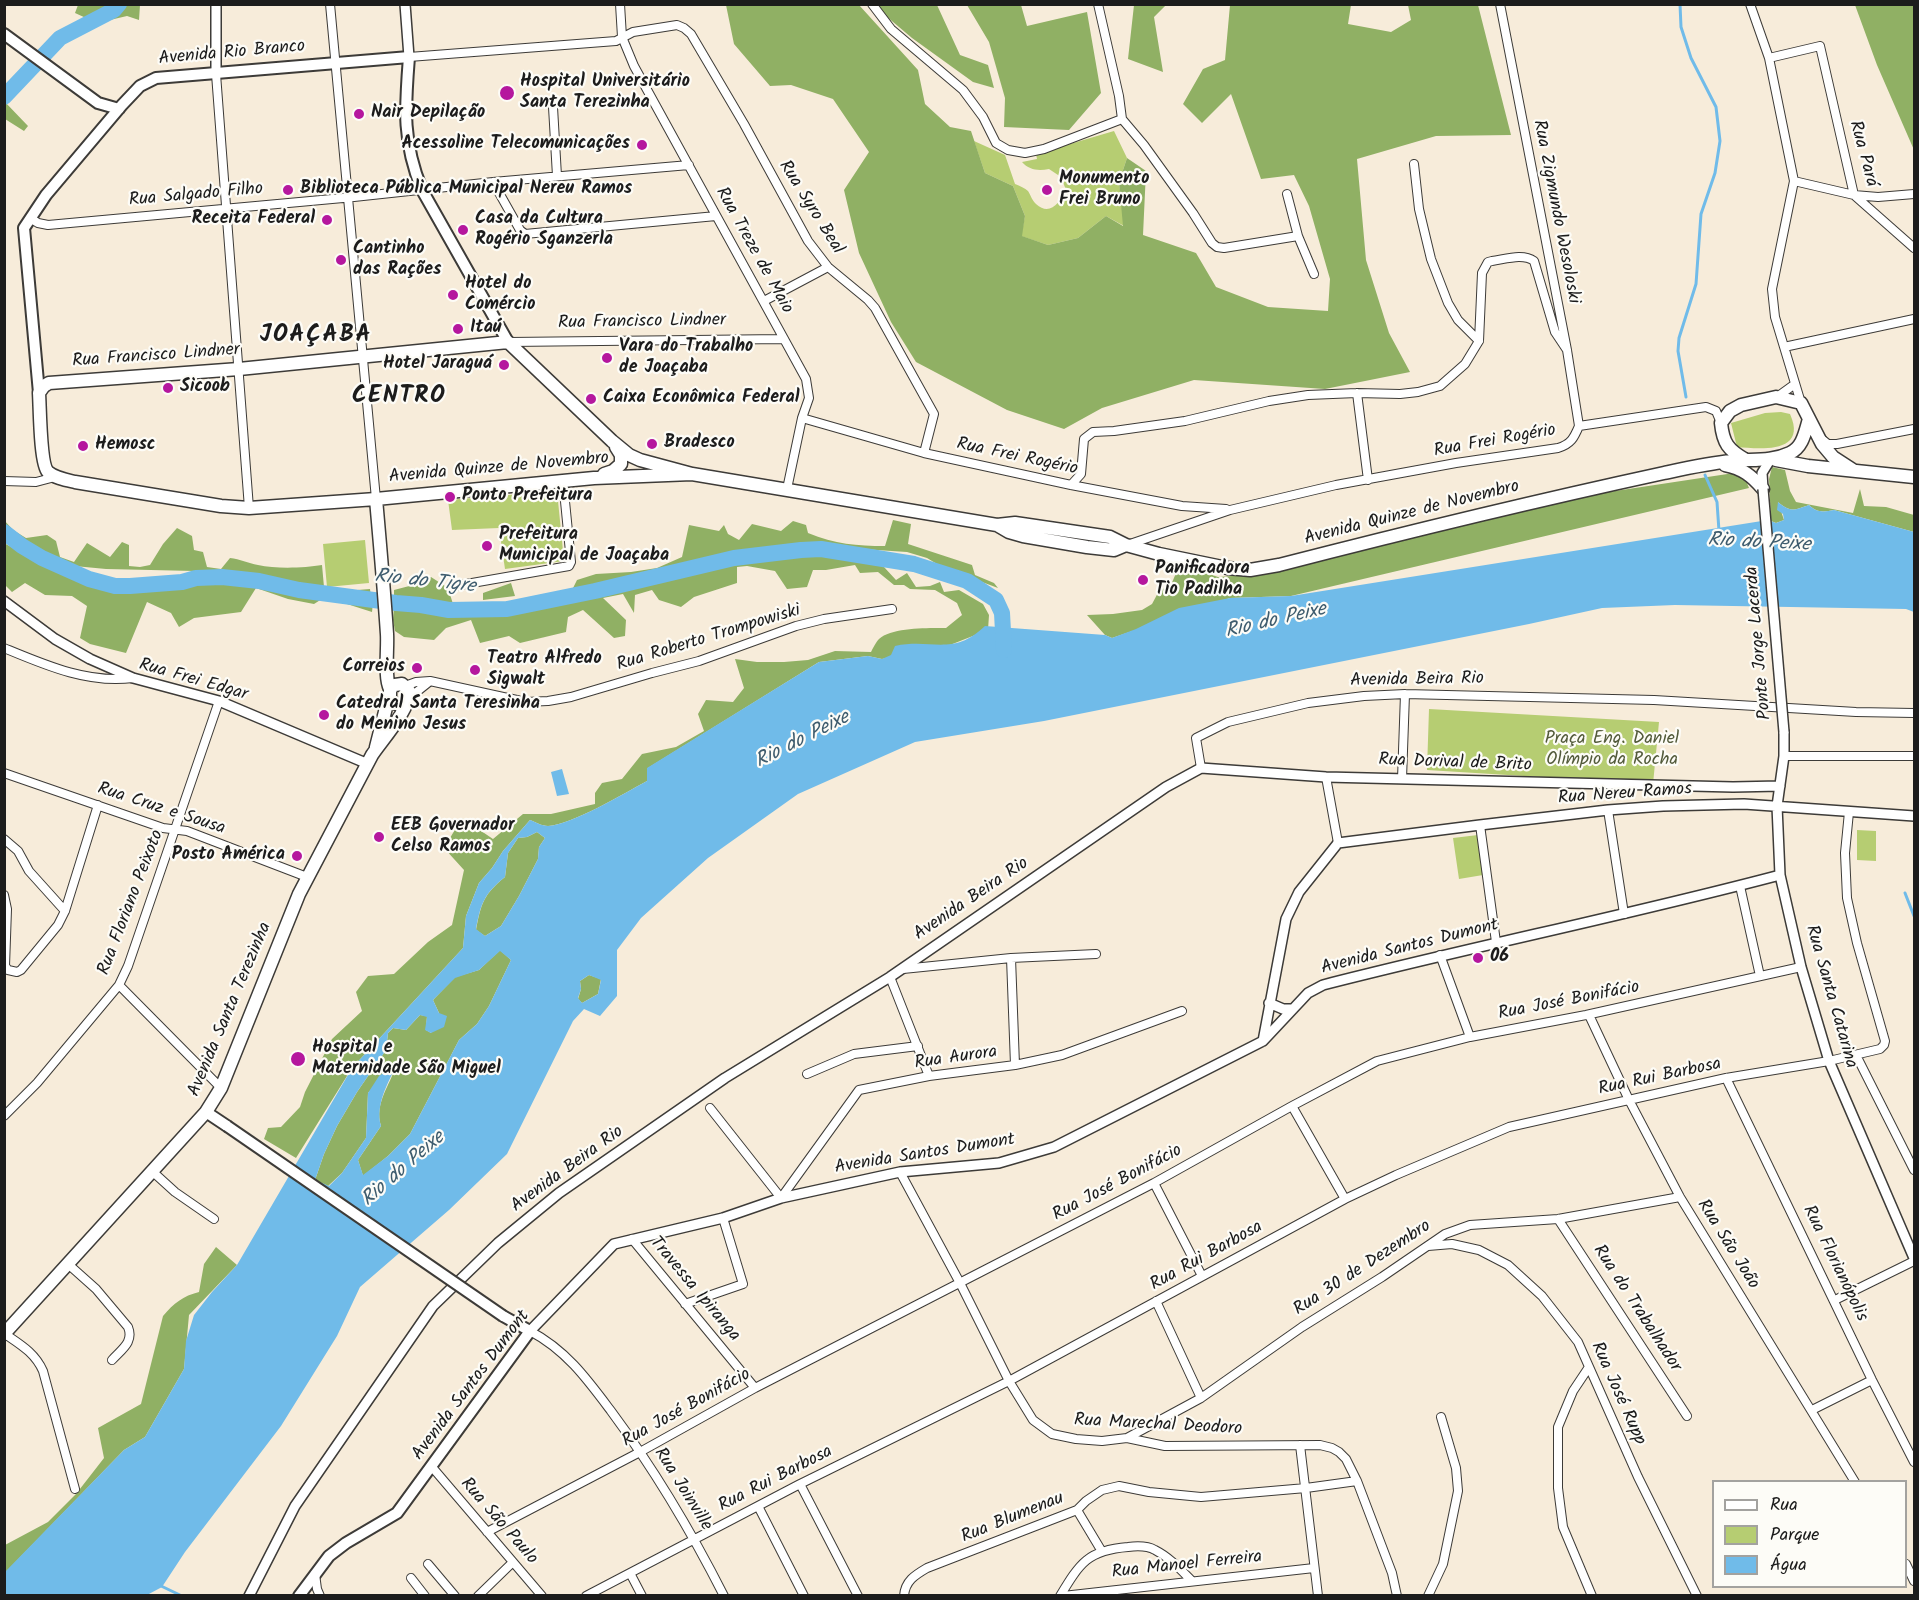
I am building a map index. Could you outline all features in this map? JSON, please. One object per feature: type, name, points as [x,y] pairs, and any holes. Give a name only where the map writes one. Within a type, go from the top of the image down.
[{"type":"main road","points":[[4,34],[98,103],[119,109]]},
{"type":"main road","name":"Avenida Rio Branco","points":[[57,477],[48,472],[44,466],[24,234],[24,228],[46,195],[119,109],[140,86],[148,81],[156,78],[409,57]]},
{"type":"main road","points":[[409,57],[405,129],[414,171],[422,190],[508,342],[629,455],[692,474]]},
{"type":"main road","points":[[98,103],[108,123]]},
{"type":"main road","name":"Rua Francisco Lindner","points":[[39,393],[44,386],[50,383],[238,369],[508,342]]},
{"type":"main road","points":[[1852,470],[1833,457],[1814,431],[1802,403],[1776,397],[1736,407],[1721,423],[1724,442],[1747,460],[1771,459],[1852,470],[1914,477]]},
{"type":"main road","points":[[1771,459],[1792,453],[1799,446],[1809,419]]},
{"type":"main road","points":[[594,478],[613,471],[621,465],[621,455],[612,441]]},
{"type":"main road","points":[[1706,464],[1717,454],[1724,442]]},
{"type":"main road","points":[[631,476],[630,466],[640,460]]},
{"type":"main road","name":"Avenida Quinze de Novembro","points":[[57,477],[221,506],[249,508],[376,499],[594,478],[692,474],[997,525],[1016,523],[1110,537],[1126,545],[1197,563],[1250,570],[1706,464],[1747,460]]},
{"type":"main road","points":[[1706,464],[1735,467],[1750,474],[1763,486]]},
{"type":"main road","points":[[376,499],[388,656],[386,676],[400,692]]},
{"type":"main road","name":"Avenida Quinze de Novembro","points":[[997,525],[1009,532],[1087,548],[1114,550],[1126,545]]},
{"type":"main road","points":[[1046,539],[1053,529]]},
{"type":"main road","points":[[1082,534],[1087,542],[1087,548]]},
{"type":"main road","name":"Avenida Santa Terezinha","points":[[375,750],[377,738],[400,692]]},
{"type":"main road","name":"Avenida Santa Terezinha","points":[[5,1334],[206,1112],[221,1088],[307,877],[368,764],[400,692]]},
{"type":"main road","points":[[206,1112],[503,1316],[530,1331]]},
{"type":"main road","name":"Avenida Santos Dumont","points":[[299,1596],[329,1556],[346,1543],[397,1513],[530,1331]]},
{"type":"street","points":[[216,4],[216,74],[249,508]]},
{"type":"street","points":[[330,4],[376,499]]},
{"type":"street","points":[[405,4],[409,57]]},
{"type":"street","name":"Rua Treze de Maio","points":[[620,4],[622,38],[634,66],[806,379],[809,398],[802,418],[787,489]]},
{"type":"street","points":[[872,4],[891,29],[963,90],[983,117],[996,143],[1008,150],[1025,153],[1044,149],[1122,119]]},
{"type":"street","points":[[1098,4],[1122,119],[1144,145],[1207,236],[1218,247],[1224,248],[1298,236]]},
{"type":"street","name":"Rua Zigmundo Wesoloski","points":[[1500,4],[1567,350],[1579,426]]},
{"type":"street","points":[[1750,4],[1769,58],[1794,181],[1772,290],[1775,317],[1802,403]]},
{"type":"street","name":"Rua Syro Beal","points":[[622,38],[633,32],[677,25],[691,34],[744,124],[808,241],[828,267],[875,308],[934,414],[924,453]]},
{"type":"street","name":"Avenida Rio Branco","points":[[409,57],[616,41],[622,38]]},
{"type":"street","name":"Rua Pará","points":[[1769,58],[1820,46],[1854,195],[1914,248]]},
{"type":"street","points":[[552,107],[557,176]]},
{"type":"street","points":[[1414,164],[1419,209],[1431,259],[1453,312],[1479,341]]},
{"type":"street","name":"Rua Salgado Filho","points":[[30,218],[48,225],[689,165]]},
{"type":"street","points":[[1794,181],[1854,195],[1878,197],[1914,194]]},
{"type":"street","points":[[493,182],[520,230],[525,234],[716,216]]},
{"type":"street","points":[[1287,194],[1298,236],[1314,274]]},
{"type":"street","points":[[1071,485],[1080,474],[1084,439],[1093,432],[1185,421],[1269,401],[1308,395],[1400,394],[1440,386],[1465,364],[1479,341],[1482,273],[1488,262],[1523,257],[1534,261],[1556,332],[1567,350]]},
{"type":"street","points":[[764,301],[828,267]]},
{"type":"street","points":[[1784,347],[1914,319]]},
{"type":"street","name":"Rua Francisco Lindner","points":[[508,342],[784,339]]},
{"type":"street","points":[[1776,397],[1795,384]]},
{"type":"street","points":[[1357,393],[1368,480]]},
{"type":"street","points":[[1579,426],[1706,406],[1716,411],[1721,423]]},
{"type":"street","name":"Rua Frei Rogério","points":[[802,418],[924,453],[1071,485],[1182,506],[1230,510]]},
{"type":"street","name":"Rua Frei Rogério","points":[[1126,545],[1230,510],[1368,480],[1558,448],[1573,440],[1579,426]]},
{"type":"street","points":[[1814,431],[1828,444],[1853,442],[1914,429]]},
{"type":"street","name":"Ponte Jorge Lacerda","points":[[1771,459],[1762,473],[1784,732]]},
{"type":"street","points":[[1747,460],[1763,486]]},
{"type":"street","name":"Avenida Quinze de Novembro","points":[[4,481],[36,482],[57,477]]},
{"type":"street","points":[[455,586],[569,566],[571,562],[563,481]]},
{"type":"street","points":[[4,601],[55,639],[90,659],[133,678]]},
{"type":"street","name":"Rua Roberto Trompowiski","points":[[400,692],[416,682],[430,681],[526,702],[548,702],[699,661],[796,626],[824,619],[892,609]]},
{"type":"street","name":"Rua Frei Edgar","points":[[4,648],[41,663],[95,679],[133,678],[219,701],[368,764]]},
{"type":"street","points":[[400,692],[430,681]]},
{"type":"street","points":[[1402,779],[1405,694]]},
{"type":"street","name":"Avenida Beira Rio","points":[[249,1596],[295,1506],[432,1306],[498,1243],[559,1193],[725,1078],[890,976],[1166,786],[1201,768],[1196,738],[1228,722],[1308,703],[1405,694],[1654,700],[1856,712],[1914,713]]},
{"type":"street","name":"Rua Floriano Peixoto","points":[[4,1116],[37,1083],[119,985],[128,966],[176,831],[219,701]]},
{"type":"street","name":"Rua Santa Catarina","points":[[1784,732],[1784,756],[1778,806],[1780,875],[1801,967],[1829,1061],[1914,1259]]},
{"type":"street","points":[[1784,756],[1914,756]]},
{"type":"street","name":"Rua Dorival de Brito","points":[[1201,768],[1326,777],[1733,788],[1780,786]]},
{"type":"street","name":"Rua Cruz e Sousa","points":[[4,773],[163,828],[187,831],[307,877]]},
{"type":"street","points":[[1263,1041],[1286,919],[1299,892],[1338,843],[1326,777]]},
{"type":"street","name":"Rua Nereu Ramos","points":[[1338,843],[1608,810],[1744,804],[1914,816]]},
{"type":"street","points":[[4,895],[7,909],[5,966],[8,970],[17,972],[58,925],[98,805]]},
{"type":"street","points":[[1608,810],[1624,914]]},
{"type":"street","name":"Rua Rui Barbosa","points":[[586,1596],[758,1506],[1009,1381],[1345,1200],[1396,1175],[1509,1127],[1726,1078],[1829,1061],[1880,1049],[1885,1041],[1857,943],[1847,898],[1845,854],[1849,812]]},
{"type":"street","points":[[1480,825],[1496,942]]},
{"type":"street","points":[[4,839],[18,851],[29,871],[64,910]]},
{"type":"street","name":"Avenida Santos Dumont","points":[[530,1331],[614,1244],[723,1218],[781,1198],[900,1172],[999,1162],[1054,1147],[1263,1041],[1308,993],[1323,985],[1780,875]]},
{"type":"street","points":[[1740,886],[1760,976]]},
{"type":"street","points":[[900,969],[1011,958],[1096,954]]},
{"type":"street","points":[[1440,955],[1470,1037]]},
{"type":"street","points":[[1011,958],[1015,1065]]},
{"type":"street","name":"Rua José Bonifácio","points":[[487,1532],[640,1452],[755,1388],[1154,1183],[1377,1061],[1470,1037],[1589,1015],[1801,967]]},
{"type":"street","points":[[890,976],[930,1076]]},
{"type":"street","points":[[119,985],[221,1088]]},
{"type":"street","points":[[1269,1003],[1283,1009],[1293,1009]]},
{"type":"street","name":"Rua Aurora","points":[[781,1198],[859,1090],[930,1076],[1015,1065],[1062,1055],[1182,1011]]},
{"type":"street","name":"Rua São João","points":[[1589,1015],[1629,1100],[1680,1197],[1854,1480]]},
{"type":"street","points":[[807,1074],[854,1054],[918,1046]]},
{"type":"street","points":[[1856,1055],[1914,1170]]},
{"type":"street","name":"Rua Florianópolis","points":[[1726,1078],[1914,1462]]},
{"type":"street","points":[[1292,1106],[1345,1200]]},
{"type":"street","points":[[710,1108],[781,1198]]},
{"type":"street","points":[[153,1172],[175,1192],[214,1219]]},
{"type":"street","name":"Rua Marechal Deodoro","points":[[900,1172],[960,1283],[1009,1381],[1033,1420],[1052,1434],[1076,1439],[1102,1441],[1127,1438],[1165,1446],[1320,1445],[1332,1448],[1346,1460],[1357,1481],[1392,1573],[1397,1596]]},
{"type":"street","points":[[1154,1183],[1202,1276]]},
{"type":"street","name":"Rua 30 de Dezembro","points":[[1127,1438],[1201,1398],[1302,1327],[1445,1234],[1470,1225],[1558,1219],[1680,1197]]},
{"type":"street","points":[[685,1304],[743,1284],[723,1218]]},
{"type":"street","name":"Rua do Trabalhador","points":[[1558,1219],[1688,1416]]},
{"type":"street","name":"Travessa Ipiranga","points":[[632,1239],[755,1388]]},
{"type":"street","name":"Rua José Rupp","points":[[1427,1247],[1452,1244],[1479,1250],[1508,1265],[1542,1296],[1578,1342],[1638,1477],[1697,1596]]},
{"type":"street","points":[[1835,1300],[1914,1259]]},
{"type":"street","points":[[68,1264],[96,1289],[130,1333],[131,1337],[128,1342],[112,1360]]},
{"type":"street","points":[[1156,1301],[1201,1398]]},
{"type":"street","name":"Rua Joinville","points":[[530,1331],[546,1339],[563,1353],[595,1390],[640,1452],[694,1539],[724,1596]]},
{"type":"street","points":[[5,1334],[28,1350],[38,1360],[43,1371],[75,1490]]},
{"type":"street","points":[[1589,1366],[1573,1391],[1558,1427],[1558,1488],[1563,1527],[1592,1596]]},
{"type":"street","points":[[1812,1410],[1872,1380]]},
{"type":"street","points":[[1428,1596],[1443,1564],[1458,1491],[1456,1468],[1441,1417]]},
{"type":"street","points":[[1300,1445],[1318,1596]]},
{"type":"street","name":"Rua São Paulo","points":[[432,1467],[542,1596]]},
{"type":"street","name":"Rua Blumenau","points":[[904,1596],[906,1584],[927,1568],[1077,1510],[1102,1490],[1119,1486],[1149,1492],[1201,1497],[1357,1481]]},
{"type":"street","points":[[800,1485],[858,1596]]},
{"type":"street","points":[[758,1506],[804,1596]]},
{"type":"street","points":[[1077,1510],[1101,1550]]},
{"type":"street","points":[[1061,1596],[1073,1575],[1086,1560],[1101,1550],[1135,1546],[1154,1549],[1175,1564],[1191,1580]]},
{"type":"street","points":[[478,1596],[513,1562]]},
{"type":"street","points":[[428,1564],[454,1596]]},
{"type":"street","name":"Rua Manoel Ferreira","points":[[1061,1596],[1314,1568]]},
{"type":"street","points":[[630,1573],[642,1596]]},
{"type":"street","points":[[315,1574],[320,1596]]},
{"type":"street","points":[[411,1578],[425,1596]]},
{"type":"green space","points":[[78,5],[140,5],[139,20],[127,16],[97,23],[75,13]]},
{"type":"green space","points":[[726,5],[859,5],[918,70],[925,104],[950,127],[971,131],[985,173],[1013,186],[1025,216],[1022,236],[1048,245],[1078,238],[1106,216],[1123,226],[1119,182],[1127,158],[1146,171],[1143,235],[1196,253],[1216,287],[1268,307],[1328,311],[1330,279],[1309,206],[1294,175],[1261,179],[1231,94],[1202,123],[1183,104],[1203,69],[1225,60],[1230,5],[1351,5],[1348,24],[1391,32],[1411,20],[1408,5],[1478,5],[1511,135],[1436,136],[1357,159],[1366,260],[1389,333],[1410,372],[1325,389],[1194,380],[1102,408],[1064,429],[1007,410],[916,362],[891,322],[859,253],[844,190],[869,152],[833,99],[791,85],[770,86],[734,44]]},
{"type":"green space","points":[[873,5],[937,5],[960,55],[988,65],[994,88],[973,82],[912,38]]},
{"type":"green space","points":[[967,5],[1021,5],[1027,26],[1087,12],[1101,93],[1069,130],[1004,127],[1005,98],[989,42]]},
{"type":"green space","points":[[1134,5],[1166,5],[1154,17],[1163,72],[1128,59]]},
{"type":"green space","points":[[1855,5],[1914,5],[1914,150],[1877,65]]},
{"type":"green space","points":[[4,101],[28,126],[24,131],[5,119]]},
{"type":"green space","points":[[1114,131],[1127,158],[1119,182],[1124,226],[1106,216],[1078,238],[1048,245],[1021,236],[1025,216],[1013,186],[985,173],[974,141],[1005,155],[1015,184],[1027,190],[1036,204],[1046,209],[1058,203],[1066,190],[1061,177],[1049,169],[1034,169],[1022,162],[1037,159],[1036,154]]},
{"type":"green space","points":[[1765,413],[1790,414],[1794,427],[1793,436],[1787,443],[1769,448],[1737,447],[1731,423]]},
{"type":"green space","points":[[1772,467],[1785,470],[1790,491],[1796,502],[1853,513],[1860,489],[1864,506],[1886,507],[1914,515],[1914,532],[1834,510],[1818,511],[1809,505],[1790,509],[1778,502],[1784,520],[1776,523],[1771,521],[1769,479]]},
{"type":"green space","points":[[1734,473],[1745,478],[1749,488],[1291,596],[1230,598],[1112,638],[1105,635],[1087,615],[1142,610],[1152,604],[1159,591],[1171,585],[1179,566],[1218,577],[1258,574],[1602,493]]},
{"type":"green space","points":[[557,491],[564,561],[505,569],[499,528],[452,530],[448,500]]},
{"type":"green space","points":[[4,520],[13,530],[26,538],[47,535],[56,541],[60,557],[74,562],[87,543],[110,557],[122,542],[129,545],[129,566],[140,567],[150,565],[163,544],[177,528],[192,536],[194,550],[203,552],[207,567],[221,569],[230,558],[273,567],[322,565],[324,587],[341,591],[370,589],[371,597],[327,591],[313,585],[240,572],[106,569],[64,565],[17,539],[5,526]]},
{"type":"green space","points":[[893,520],[911,524],[908,544],[972,565],[975,575],[994,583],[998,588],[907,552],[800,545],[779,546],[728,555],[572,590],[577,580],[596,574],[657,568],[682,557],[689,525],[719,531],[724,525],[728,534],[739,540],[752,524],[781,531],[793,521],[806,525],[808,533],[827,540],[855,545],[885,546]]},
{"type":"green space","points":[[365,540],[369,583],[327,587],[323,544]]},
{"type":"green space","points":[[4,543],[40,563],[112,588],[134,589],[235,580],[362,603],[373,603],[372,612],[325,597],[314,604],[288,599],[256,588],[241,612],[194,618],[179,627],[171,613],[147,602],[126,653],[90,644],[80,638],[87,606],[72,596],[45,595],[25,583],[12,592],[5,585]]},
{"type":"green space","points":[[790,554],[869,559],[884,567],[896,580],[907,573],[916,587],[930,586],[940,582],[944,592],[959,590],[983,604],[989,615],[988,630],[950,645],[882,659],[868,656],[819,662],[648,768],[647,781],[584,814],[558,824],[546,826],[530,820],[479,883],[466,916],[463,948],[352,1068],[296,1158],[264,1139],[268,1128],[281,1127],[300,1107],[305,1092],[332,1039],[362,1011],[356,992],[368,976],[394,974],[428,942],[452,925],[464,870],[444,848],[462,818],[493,839],[523,814],[551,814],[595,804],[595,793],[602,783],[622,779],[642,754],[676,747],[704,731],[698,714],[706,700],[733,702],[744,688],[735,659],[784,662],[808,660],[835,651],[871,652],[878,640],[885,635],[911,629],[946,628],[962,615],[957,603],[935,590],[910,589],[904,585],[894,585],[878,572],[860,573],[855,565],[813,570],[807,587],[787,589],[775,571],[747,566],[737,567],[737,583],[694,597],[681,607],[659,600],[652,590],[635,595],[634,613],[623,594],[603,598],[626,620],[625,636],[614,638],[583,610],[568,617],[566,632],[520,643],[509,636],[480,643],[471,620],[446,628],[434,640],[404,637],[395,631],[394,606],[461,614],[497,612],[547,604],[720,563]]},
{"type":"green space","points":[[431,577],[448,588],[453,604],[394,598],[394,590],[417,584]]},
{"type":"green space","points":[[511,583],[515,596],[483,600],[483,593]]},
{"type":"green space","name":"Praça Eng. Daniel Olímpio da Rocha","points":[[1429,709],[1659,722],[1653,784],[1427,770]]},
{"type":"green space","points":[[1857,830],[1876,831],[1876,861],[1857,860]]},
{"type":"green space","points":[[537,832],[545,838],[539,847],[538,859],[501,926],[485,936],[476,930],[484,900],[505,877],[508,853],[518,838]]},
{"type":"green space","points":[[1478,835],[1483,875],[1459,879],[1453,838]]},
{"type":"green space","points":[[500,950],[511,960],[489,1006],[477,1024],[459,1040],[410,1134],[363,1176],[358,1160],[381,1126],[379,1118],[381,1102],[396,1065],[368,1093],[366,1138],[342,1173],[328,1186],[315,1180],[337,1126],[386,1050],[388,1033],[393,1028],[406,1030],[420,1015],[427,1016],[426,1030],[431,1033],[439,1013],[433,1000],[455,977],[479,970]]},
{"type":"green space","points":[[589,975],[601,979],[598,994],[582,1003],[578,999],[581,989],[580,981]]},
{"type":"green space","points":[[216,1247],[237,1265],[189,1315],[184,1369],[145,1437],[124,1450],[5,1573],[5,1545],[48,1522],[76,1494],[104,1458],[98,1428],[141,1404],[163,1316],[179,1301],[199,1292],[204,1264]]},
{"type":"water","name":"Rio do Peixe","points":[[1778,502],[1793,510],[1809,505],[1818,511],[1834,510],[1914,532],[1914,612],[1906,609],[1675,605],[1602,608],[1044,721],[915,742],[798,794],[708,858],[641,918],[617,950],[617,996],[600,1016],[584,1009],[573,1021],[507,1154],[449,1210],[360,1287],[337,1336],[281,1426],[185,1552],[162,1587],[147,1595],[5,1595],[4,1573],[124,1450],[145,1437],[184,1369],[186,1341],[194,1315],[237,1265],[352,1068],[463,948],[466,916],[479,883],[530,820],[548,826],[570,820],[647,781],[647,768],[819,662],[868,656],[882,659],[891,655],[895,646],[908,644],[952,644],[963,641],[985,626],[1105,635],[1112,638],[1179,608],[1230,598],[1291,596],[1768,520],[1776,523],[1784,520],[1783,514],[1777,510]],"holes":[[[537,832],[545,838],[539,847],[538,859],[501,926],[485,936],[476,929],[484,900],[505,877],[508,853],[518,838]],[[500,951],[511,960],[489,1006],[477,1024],[459,1040],[410,1134],[388,1156],[363,1175],[358,1160],[381,1126],[381,1102],[397,1064],[379,1076],[368,1093],[366,1138],[342,1173],[329,1186],[315,1180],[337,1126],[386,1050],[388,1033],[393,1028],[406,1030],[420,1015],[427,1017],[425,1030],[431,1033],[444,1027],[447,1016],[439,1013],[433,1000],[455,978],[479,970]],[[589,975],[601,980],[598,994],[582,1003],[578,998],[581,989],[580,981]]]},
{"type":"water","points":[[562,769],[569,794],[557,796],[551,772]]},
{"type":"waterway","name":"Rio do Tigre","points":[[4,97],[60,38],[114,10],[119,4]]},
{"type":"waterway","points":[[1680,4],[1681,27],[1691,58],[1716,107],[1720,141],[1715,173],[1701,214],[1696,284],[1679,338],[1678,351],[1686,397]]},
{"type":"waterway","name":"Rio do Peixe","points":[[1705,475],[1717,502],[1719,531]]},
{"type":"waterway","name":"Rio do Tigre","points":[[4,532],[42,558],[89,579],[115,586],[222,577],[449,610],[507,609],[734,558],[821,549],[914,564],[967,581],[996,600],[1002,613],[1004,650]]},
{"type":"waterway","points":[[1905,893],[1914,916]]},
{"type":"waterway","points":[[159,1585],[182,1596]]},
{"type":"place","name":"Hospital Universitário Santa Terezinha","points":[[507,93]]},
{"type":"place","name":"Nair Depilação","points":[[359,114]]},
{"type":"place","name":"Acessoline Telecomunicações","points":[[642,145]]},
{"type":"place","name":"Biblioteca Pública Municipal Nereu Ramos","points":[[288,190]]},
{"type":"place","name":"Monumento Frei Bruno","points":[[1047,190]]},
{"type":"place","name":"Receita Federal","points":[[327,220]]},
{"type":"place","name":"Casa da Cultura Rogério Sganzerla","points":[[463,230]]},
{"type":"place","name":"Cantinho das Rações","points":[[341,260]]},
{"type":"place","name":"Hotel do Comércio","points":[[453,295]]},
{"type":"place","name":"Itaú","points":[[458,329]]},
{"type":"place","name":"Vara do Trabalho de Joaçaba","points":[[607,358]]},
{"type":"place","name":"Hotel Jaraguá","points":[[504,365]]},
{"type":"place","name":"Sicoob","points":[[168,388]]},
{"type":"place","name":"Caixa Econômica Federal","points":[[591,399]]},
{"type":"place","name":"Bradesco","points":[[652,444]]},
{"type":"place","name":"Hemosc","points":[[83,446]]},
{"type":"place","name":"Ponto Prefeitura","points":[[450,497]]},
{"type":"place","name":"Prefeitura Municipal de Joaçaba","points":[[487,546]]},
{"type":"place","name":"Panificadora Tio Padilha","points":[[1143,580]]},
{"type":"place","name":"Correios","points":[[417,668]]},
{"type":"place","name":"Teatro Alfredo Sigwalt","points":[[475,670]]},
{"type":"place","name":"Catedral Santa Teresinha do Menino Jesus","points":[[324,715]]},
{"type":"place","name":"EEB Governador Celso Ramos","points":[[379,837]]},
{"type":"place","name":"Posto América","points":[[297,856]]},
{"type":"place","name":"06","points":[[1478,958]]},
{"type":"place","name":"Hospital e Maternidade São Miguel","points":[[298,1059]]},
{"type":"district","name":"JOAÇABA","points":[[316,337]]},
{"type":"district","name":"CENTRO","points":[[399,398]]}]
